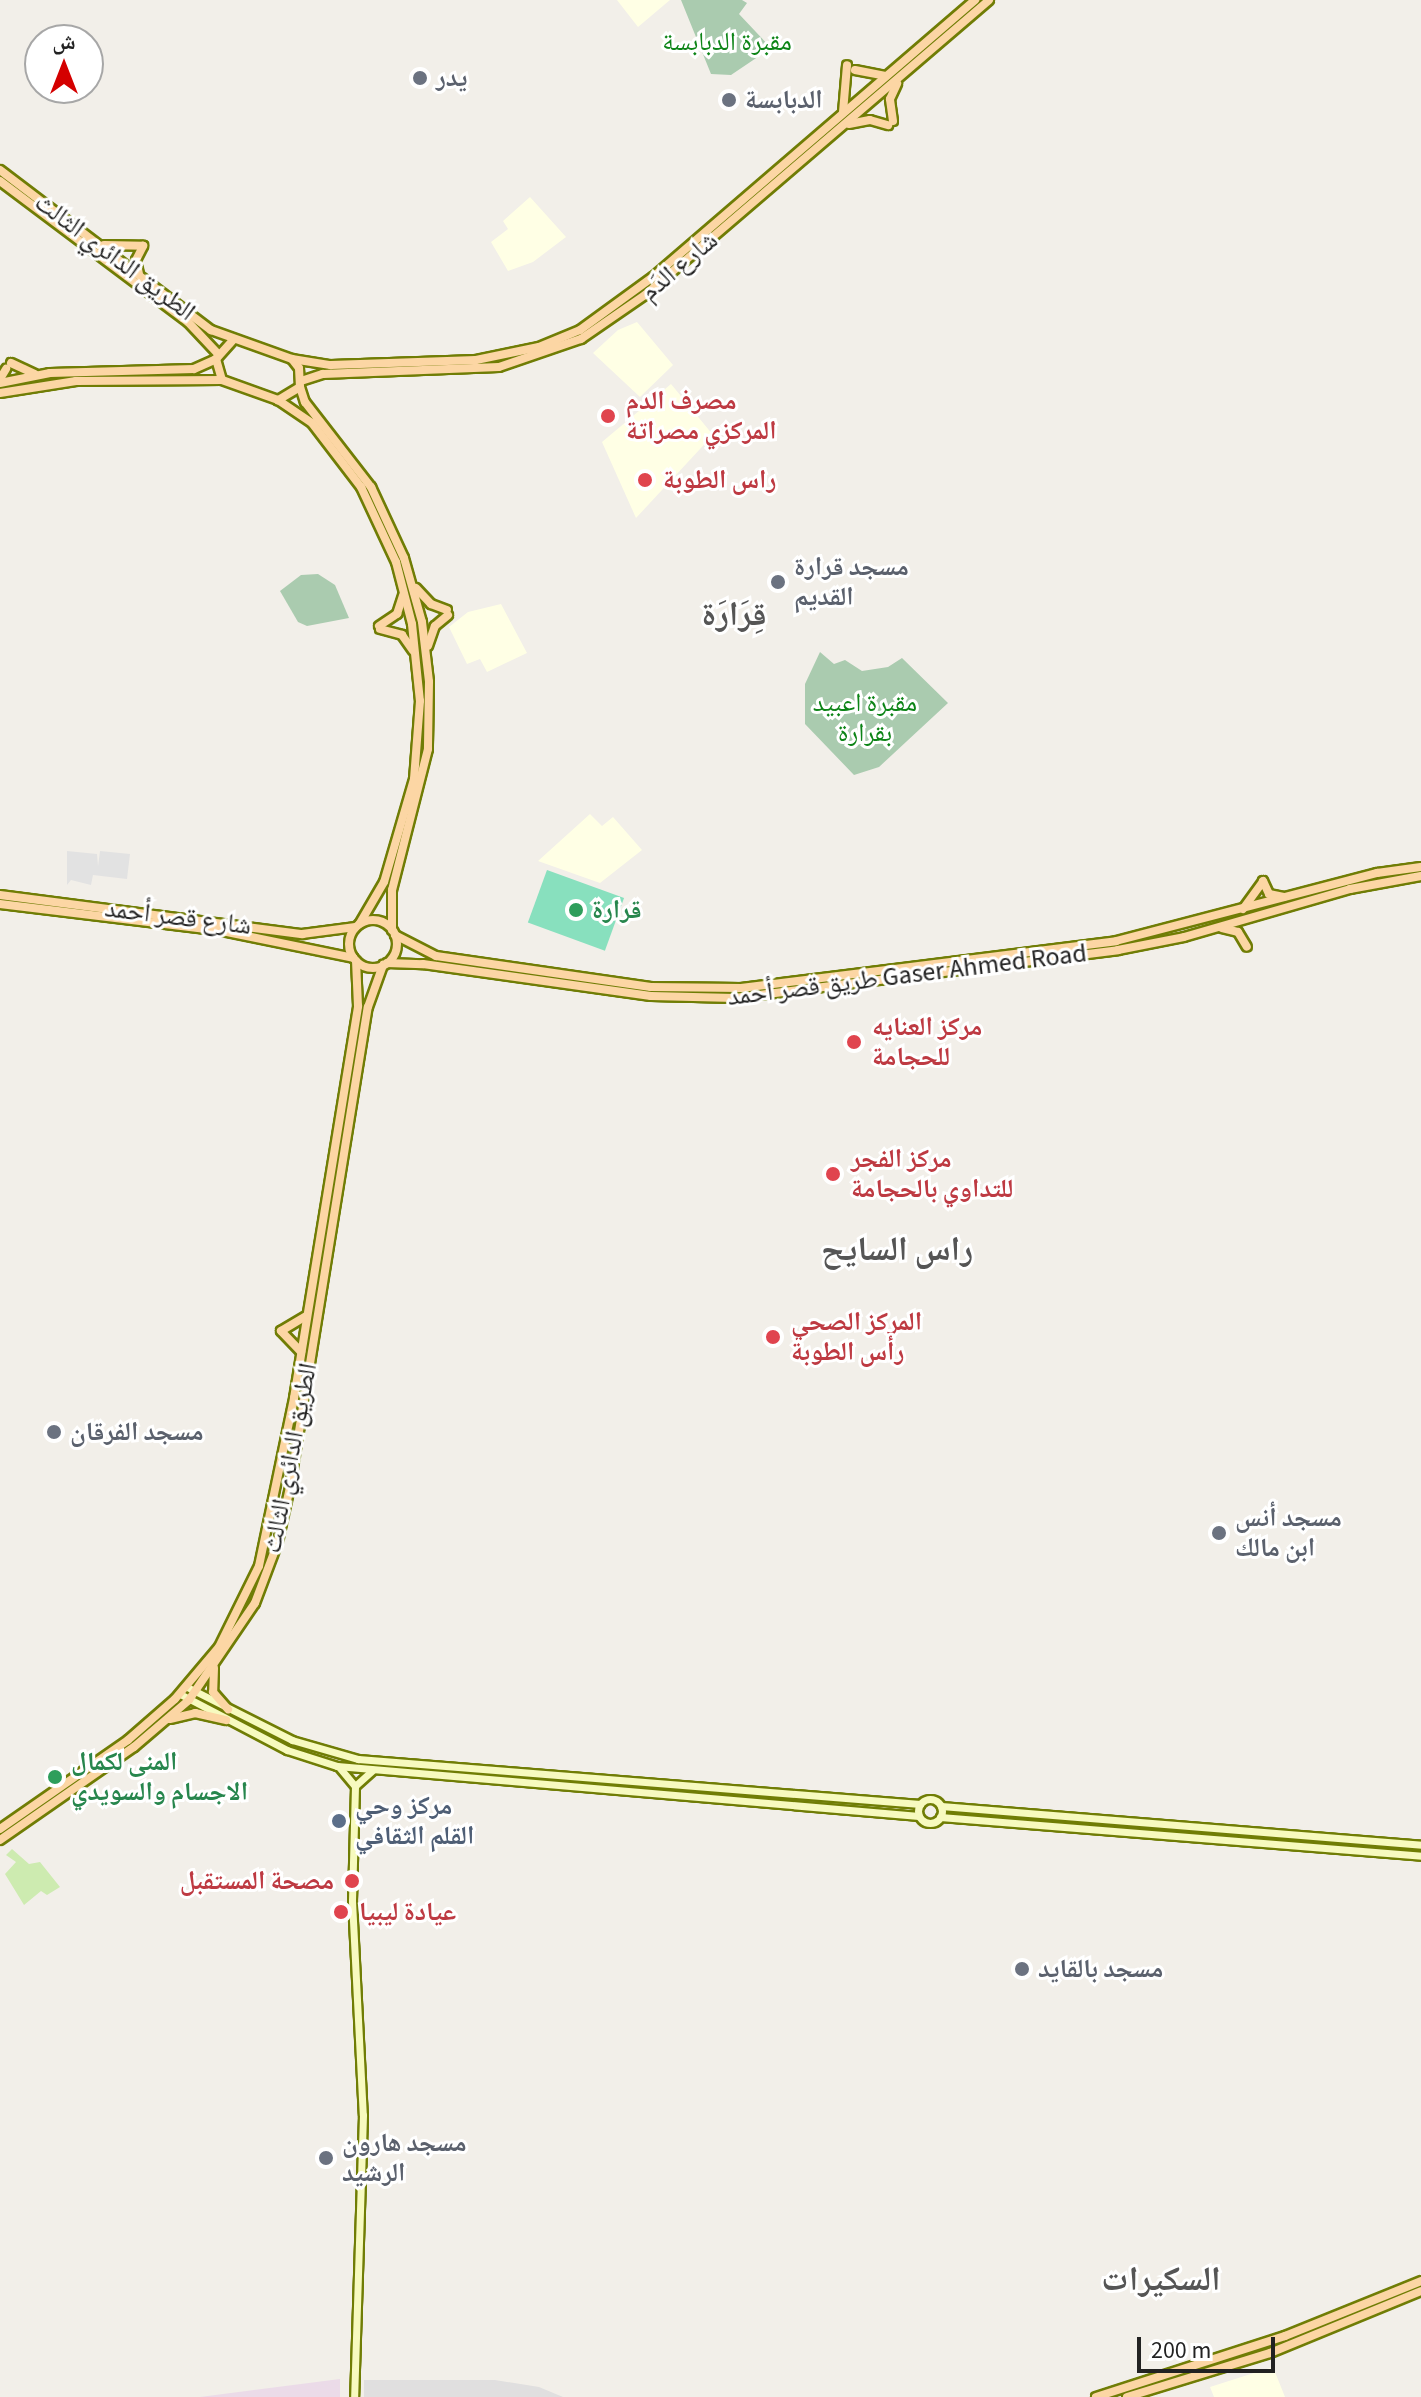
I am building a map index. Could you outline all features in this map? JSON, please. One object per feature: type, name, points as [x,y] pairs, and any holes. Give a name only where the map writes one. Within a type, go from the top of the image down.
[{"type":"main road","name":"شارع الدَم","points":[[233,340],[292,359],[331,365],[476,360],[565,337],[623,302],[975,0]]},
{"type":"main road","name":"شارع الدَم","points":[[278,400],[300,384],[323,374],[499,367],[559,349],[645,295],[989,0]]},
{"type":"main road","points":[[843,113],[851,68],[886,76]]},
{"type":"main road","points":[[845,125],[865,120],[891,123],[890,99],[902,75]]},
{"type":"main road","name":"الطريق الدائري الثالث","points":[[0,170],[211,330],[233,340]]},
{"type":"main road","name":"الطريق الدائري الثالث","points":[[0,181],[188,322],[217,356]]},
{"type":"main road","points":[[99,244],[143,246],[136,260],[139,274]]},
{"type":"main road","points":[[0,381],[40,375],[194,369],[217,356],[233,340]]},
{"type":"main road","points":[[217,356],[222,380]]},
{"type":"main road","points":[[292,359],[305,402],[371,487],[408,585],[422,659],[426,760],[391,898],[395,954],[385,964],[355,959],[349,942],[384,882],[414,779],[422,659],[432,632],[448,612],[431,604],[408,585]]},
{"type":"main road","points":[[0,381],[9,366],[40,375]]},
{"type":"main road","points":[[0,393],[66,381],[222,380],[278,400],[312,423],[347,467],[400,560]]},
{"type":"main road","points":[[408,585],[397,614],[380,628],[402,635],[422,659]]},
{"type":"main road","name":"طريق قصر أحمد Gaser Ahmed Road","points":[[394,932],[436,956],[651,987],[719,989],[1080,947],[1238,913],[1377,873],[1421,867]]},
{"type":"main road","name":"طريق قصر أحمد Gaser Ahmed Road","points":[[385,964],[651,996],[735,998],[1093,954],[1217,927],[1350,889],[1421,876]]},
{"type":"main road","points":[[1238,913],[1263,881],[1269,894],[1293,897]]},
{"type":"main road","name":"شارع قصر أحمد","points":[[0,895],[302,934],[358,925]]},
{"type":"main road","name":"شارع قصر أحمد","points":[[0,904],[222,931],[355,959]]},
{"type":"main road","points":[[358,925],[381,922],[394,932]]},
{"type":"main road","points":[[1217,927],[1238,932],[1247,947]]},
{"type":"main road","name":"الطريق الدائري الثالث","points":[[0,1840],[166,1721],[219,1647],[259,1566],[301,1352],[358,1006],[355,959]]},
{"type":"main road","name":"الطريق الدائري الثالث","points":[[0,1829],[128,1740],[188,1693],[214,1668],[255,1603],[278,1542],[368,1007],[385,964]]},
{"type":"main road","points":[[301,1352],[281,1331],[306,1316]]},
{"type":"main road","points":[[214,1668],[213,1692],[228,1709]]},
{"type":"main road","points":[[188,1693],[292,1740],[348,1757],[920,1804],[931,1799],[941,1806],[1421,1845]]},
{"type":"main road","points":[[188,1693],[226,1720],[287,1750],[337,1766],[919,1816],[931,1823],[940,1817],[1421,1856]]},
{"type":"main road","points":[[166,1721],[195,1713],[226,1720]]},
{"type":"main road","points":[[337,1766],[350,1775],[355,1786],[352,1901],[363,2147],[354,2397]]},
{"type":"main road","points":[[355,1786],[373,1770]]},
{"type":"main road","points":[[577,1777],[577,1787]]},
{"type":"main road","points":[[919,1816],[920,1804]]},
{"type":"main road","points":[[940,1817],[941,1806]]},
{"type":"main road","points":[[1096,2397],[1285,2336],[1421,2281]]},
{"type":"main road","points":[[1127,2397],[1270,2353],[1421,2291]]},
{"type":"main road","points":[[1149,2397],[1162,2386]]},
{"type":"shaded area","points":[[617,0],[670,0],[638,27]]},
{"type":"shaded area","points":[[530,197],[566,237],[533,262],[508,271],[491,242],[508,229],[503,221]]},
{"type":"shaded area","points":[[637,322],[673,365],[640,397],[593,353],[618,330]]},
{"type":"shaded area","name":"راس الطوبة","points":[[671,384],[713,435],[636,518],[602,442]]},
{"type":"shaded area","points":[[501,604],[527,653],[487,672],[480,659],[467,664],[449,627],[468,612]]},
{"type":"shaded area","points":[[590,814],[602,826],[613,817],[642,850],[600,883],[538,861]]},
{"type":"shaded area","points":[[67,851],[97,854],[98,866],[100,851],[130,854],[127,879],[93,875],[91,885],[71,880],[67,885]]},
{"type":"shaded area","points":[[1273,2367],[1285,2397],[1214,2397],[1210,2387]]},
{"type":"shaded area","points":[[340,2379],[340,2397],[200,2397]]},
{"type":"shaded area","points":[[364,2380],[495,2380],[539,2387],[563,2397],[364,2397]]},
{"type":"green space","name":"مقبرة الدبابسة","points":[[681,0],[742,0],[747,3],[739,14],[771,48],[731,75],[711,74]]},
{"type":"green space","points":[[318,574],[335,585],[349,618],[307,626],[298,622],[280,591],[301,575]]},
{"type":"green space","name":"مقبرة اعبيد بقرارة","points":[[820,652],[834,664],[845,660],[862,671],[888,667],[902,658],[948,703],[879,767],[854,775],[805,724],[805,684]]},
{"type":"green space","name":"قرارة","points":[[547,870],[624,898],[605,951],[528,923]]},
{"type":"green space","points":[[12,1849],[29,1864],[40,1862],[60,1887],[47,1895],[41,1891],[24,1905],[5,1874],[16,1862],[6,1855]]},
{"type":"place","name":"يدر","points":[[420,78]]},
{"type":"place","name":"الدبابسة","points":[[729,100]]},
{"type":"place","name":"مصرف الدم المركزي مصراتة","points":[[608,416]]},
{"type":"place","name":"راس الطوبة","points":[[645,480]]},
{"type":"place","name":"مسجد قرارة القديم","points":[[778,582]]},
{"type":"place","name":"قرارة","points":[[576,910]]},
{"type":"place","name":"مركز العنايه للحجامة","points":[[854,1042]]},
{"type":"place","name":"مركز الفجر للتداوي بالحجامة","points":[[833,1174]]},
{"type":"place","name":"المركز الصحي رأس الطوبة","points":[[773,1337]]},
{"type":"place","name":"مسجد الفرقان","points":[[54,1432]]},
{"type":"place","name":"مسجد أنس ابن مالك","points":[[1219,1533]]},
{"type":"place","name":"المنى لكمال الاجسام والسويدي","points":[[55,1777]]},
{"type":"place","name":"مركز وحي القلم الثقافي","points":[[339,1821]]},
{"type":"place","name":"مصحة المستقبل","points":[[352,1881]]},
{"type":"place","name":"عيادة ليبيا","points":[[341,1912]]},
{"type":"place","name":"مسجد بالقايد","points":[[1022,1969]]},
{"type":"place","name":"مسجد هارون الرشيد","points":[[326,2158]]},
{"type":"district","name":"قِرَارَة","points":[[734,615]]},
{"type":"district","name":"راس السايح","points":[[897,1250]]},
{"type":"district","name":"السكيرات","points":[[1161,2280]]}]
